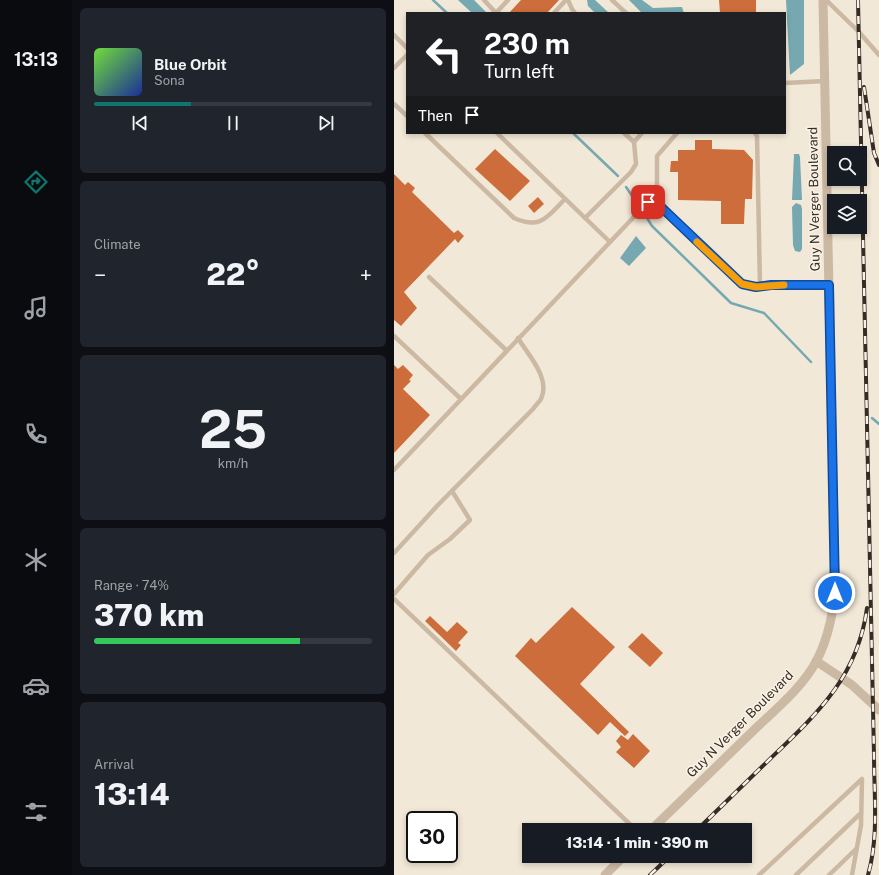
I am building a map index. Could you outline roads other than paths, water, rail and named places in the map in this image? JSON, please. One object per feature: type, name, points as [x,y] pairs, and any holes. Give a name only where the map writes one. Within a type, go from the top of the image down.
[{"type":"street","name":"Guy N Verger Boulevard","points":[[658,823],[794,692],[816,661],[825,642],[835,602],[824,0]]},
{"type":"street","points":[[816,661],[852,685],[879,710]]},
{"type":"street","points":[[605,875],[617,863]]},
{"type":"lane","points":[[484,0],[495,12]]},
{"type":"lane","points":[[497,12],[508,0]]},
{"type":"lane","points":[[555,12],[567,0],[572,12]]},
{"type":"lane","points":[[612,0],[625,12]]},
{"type":"lane","points":[[824,0],[859,32],[879,55]]},
{"type":"lane","points":[[394,35],[406,47]]},
{"type":"lane","points":[[394,68],[406,56]]},
{"type":"lane","points":[[786,83],[825,81]]},
{"type":"lane","points":[[394,104],[406,115]]},
{"type":"lane","points":[[426,134],[514,218],[532,223],[542,222],[566,199]]},
{"type":"lane","points":[[498,134],[610,242]]},
{"type":"lane","points":[[585,218],[632,172],[636,164],[634,142],[625,134]]},
{"type":"lane","points":[[634,142],[641,134]]},
{"type":"lane","points":[[657,205],[657,156],[676,134]]},
{"type":"lane","points":[[756,134],[757,136],[760,286]]},
{"type":"lane","points":[[394,470],[506,350],[648,202],[657,205],[742,284],[760,286],[829,285]]},
{"type":"lane","points":[[429,277],[506,350]]},
{"type":"lane","points":[[394,336],[461,399]]},
{"type":"lane","points":[[394,553],[541,399],[543,389],[542,376],[518,338]]},
{"type":"lane","points":[[394,594],[428,555],[450,539],[470,520],[452,491]]},
{"type":"lane","points":[[394,599],[629,823]]},
{"type":"lane","points":[[759,875],[862,779],[861,825],[852,875]]},
{"type":"lane","points":[[796,875],[861,813]]},
{"type":"lane","points":[[829,875],[856,849]]},
{"type":"water","points":[[458,0],[474,0],[486,12],[471,12]]},
{"type":"water","points":[[587,0],[595,0],[608,12],[594,12],[588,6]]},
{"type":"water","points":[[629,0],[642,0],[653,8],[682,7],[684,12],[641,12]]},
{"type":"water","points":[[786,0],[804,0],[804,64],[790,75]]},
{"type":"water","points":[[794,154],[799,154],[800,157],[802,200],[792,200]]},
{"type":"water","points":[[796,203],[801,205],[802,209],[802,249],[800,252],[795,251],[793,245],[792,207]]},
{"type":"water","points":[[636,236],[646,248],[629,266],[620,258]]},
{"type":"waterway","points":[[433,0],[446,12]]},
{"type":"waterway","points":[[574,134],[618,176]]},
{"type":"waterway","points":[[626,187],[637,203]]},
{"type":"waterway","points":[[645,215],[652,226],[731,303],[764,313],[811,362]]},
{"type":"waterway","points":[[872,418],[879,424]]},
{"type":"railway","points":[[858,0],[875,801],[874,846],[868,875]]},
{"type":"railway","points":[[864,87],[874,153],[879,165]]},
{"type":"railway","points":[[704,823],[805,725],[833,692],[855,654],[862,632],[867,608]]},
{"type":"railway","points":[[650,875],[663,863]]}]
